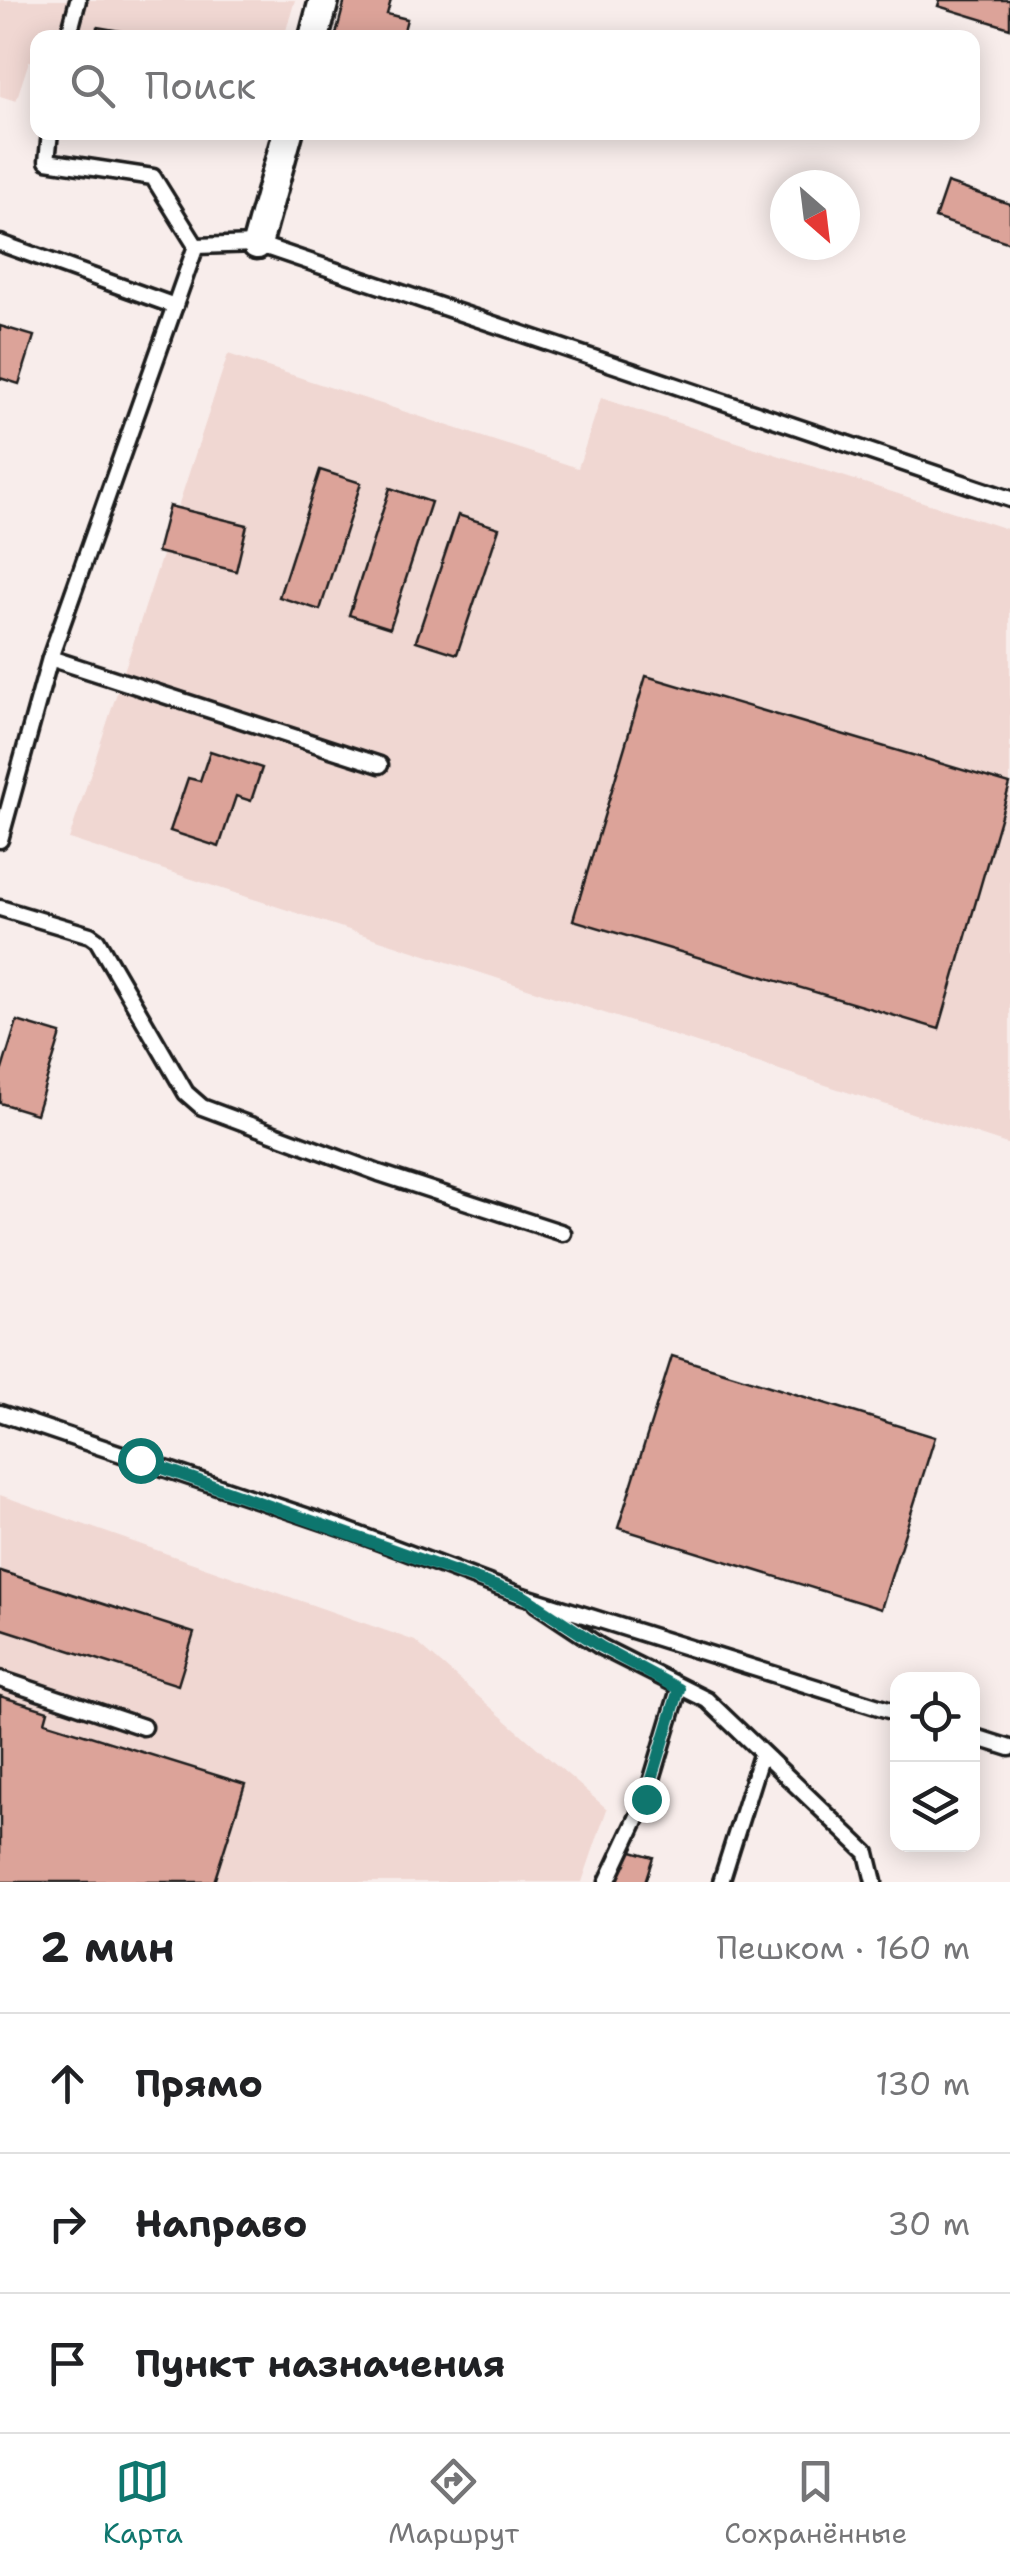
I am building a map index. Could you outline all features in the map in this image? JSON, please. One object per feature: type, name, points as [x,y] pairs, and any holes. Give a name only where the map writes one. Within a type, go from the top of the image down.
[{"type":"street","points":[[316,30],[324,0]]},
{"type":"street","points":[[256,244],[286,140]]},
{"type":"lane","points":[[70,30],[78,0]]},
{"type":"lane","points":[[49,140],[46,161],[153,177],[196,246]]},
{"type":"lane","points":[[0,243],[174,306]]},
{"type":"lane","points":[[196,246],[256,244],[1010,499]]},
{"type":"lane","points":[[0,840],[50,658],[196,246]]},
{"type":"lane","points":[[50,658],[380,765]]},
{"type":"lane","points":[[0,908],[90,934],[177,1078],[202,1107],[379,1173],[563,1233]]},
{"type":"lane","points":[[0,1413],[347,1530],[523,1596],[890,1711]]},
{"type":"lane","points":[[523,1596],[601,1647],[706,1700],[868,1853],[874,1882]]},
{"type":"lane","points":[[0,1680],[143,1727]]},
{"type":"lane","points":[[607,1882],[646,1799],[679,1689]]},
{"type":"lane","points":[[980,1739],[1010,1748]]},
{"type":"lane","points":[[722,1882],[761,1755]]},
{"type":"shaded area","points":[[0,0],[295,0],[286,30],[30,30],[30,61],[16,101],[0,96]]},
{"type":"shaded area","points":[[228,354],[578,468],[601,398],[1010,530],[1010,1145],[69,839]]},
{"type":"shaded area","points":[[0,1495],[415,1641],[607,1809],[582,1882],[0,1882]]},
{"type":"building","points":[[345,0],[391,0],[387,14],[407,19],[404,30],[337,30]]},
{"type":"building","points":[[940,0],[1010,0],[1010,28],[938,6]]},
{"type":"building","points":[[947,183],[1010,204],[1010,243],[935,218]]},
{"type":"building","points":[[0,326],[34,336],[19,384],[0,378]]},
{"type":"building","points":[[320,470],[361,483],[320,610],[279,597]]},
{"type":"building","points":[[390,488],[431,502],[390,628],[349,615]]},
{"type":"building","points":[[169,506],[247,525],[236,571],[157,552]]},
{"type":"building","points":[[458,515],[499,528],[457,654],[416,641]]},
{"type":"building","points":[[646,676],[1010,784],[939,1029],[573,920]]},
{"type":"building","points":[[210,751],[262,768],[251,801],[236,796],[219,847],[170,831],[188,778],[200,781]]},
{"type":"building","points":[[17,1021],[61,1034],[36,1114],[0,1103],[0,1076]]},
{"type":"building","points":[[672,1356],[935,1437],[881,1609],[618,1528]]},
{"type":"building","points":[[0,1571],[194,1633],[178,1685],[0,1628]]},
{"type":"building","points":[[0,1696],[48,1711],[45,1722],[245,1784],[214,1882],[0,1882]]},
{"type":"building","points":[[625,1849],[653,1857],[645,1882],[615,1882]]},
{"type":"route","points":[[140,1460],[347,1530],[523,1596],[601,1647],[679,1689],[646,1799]]}]
